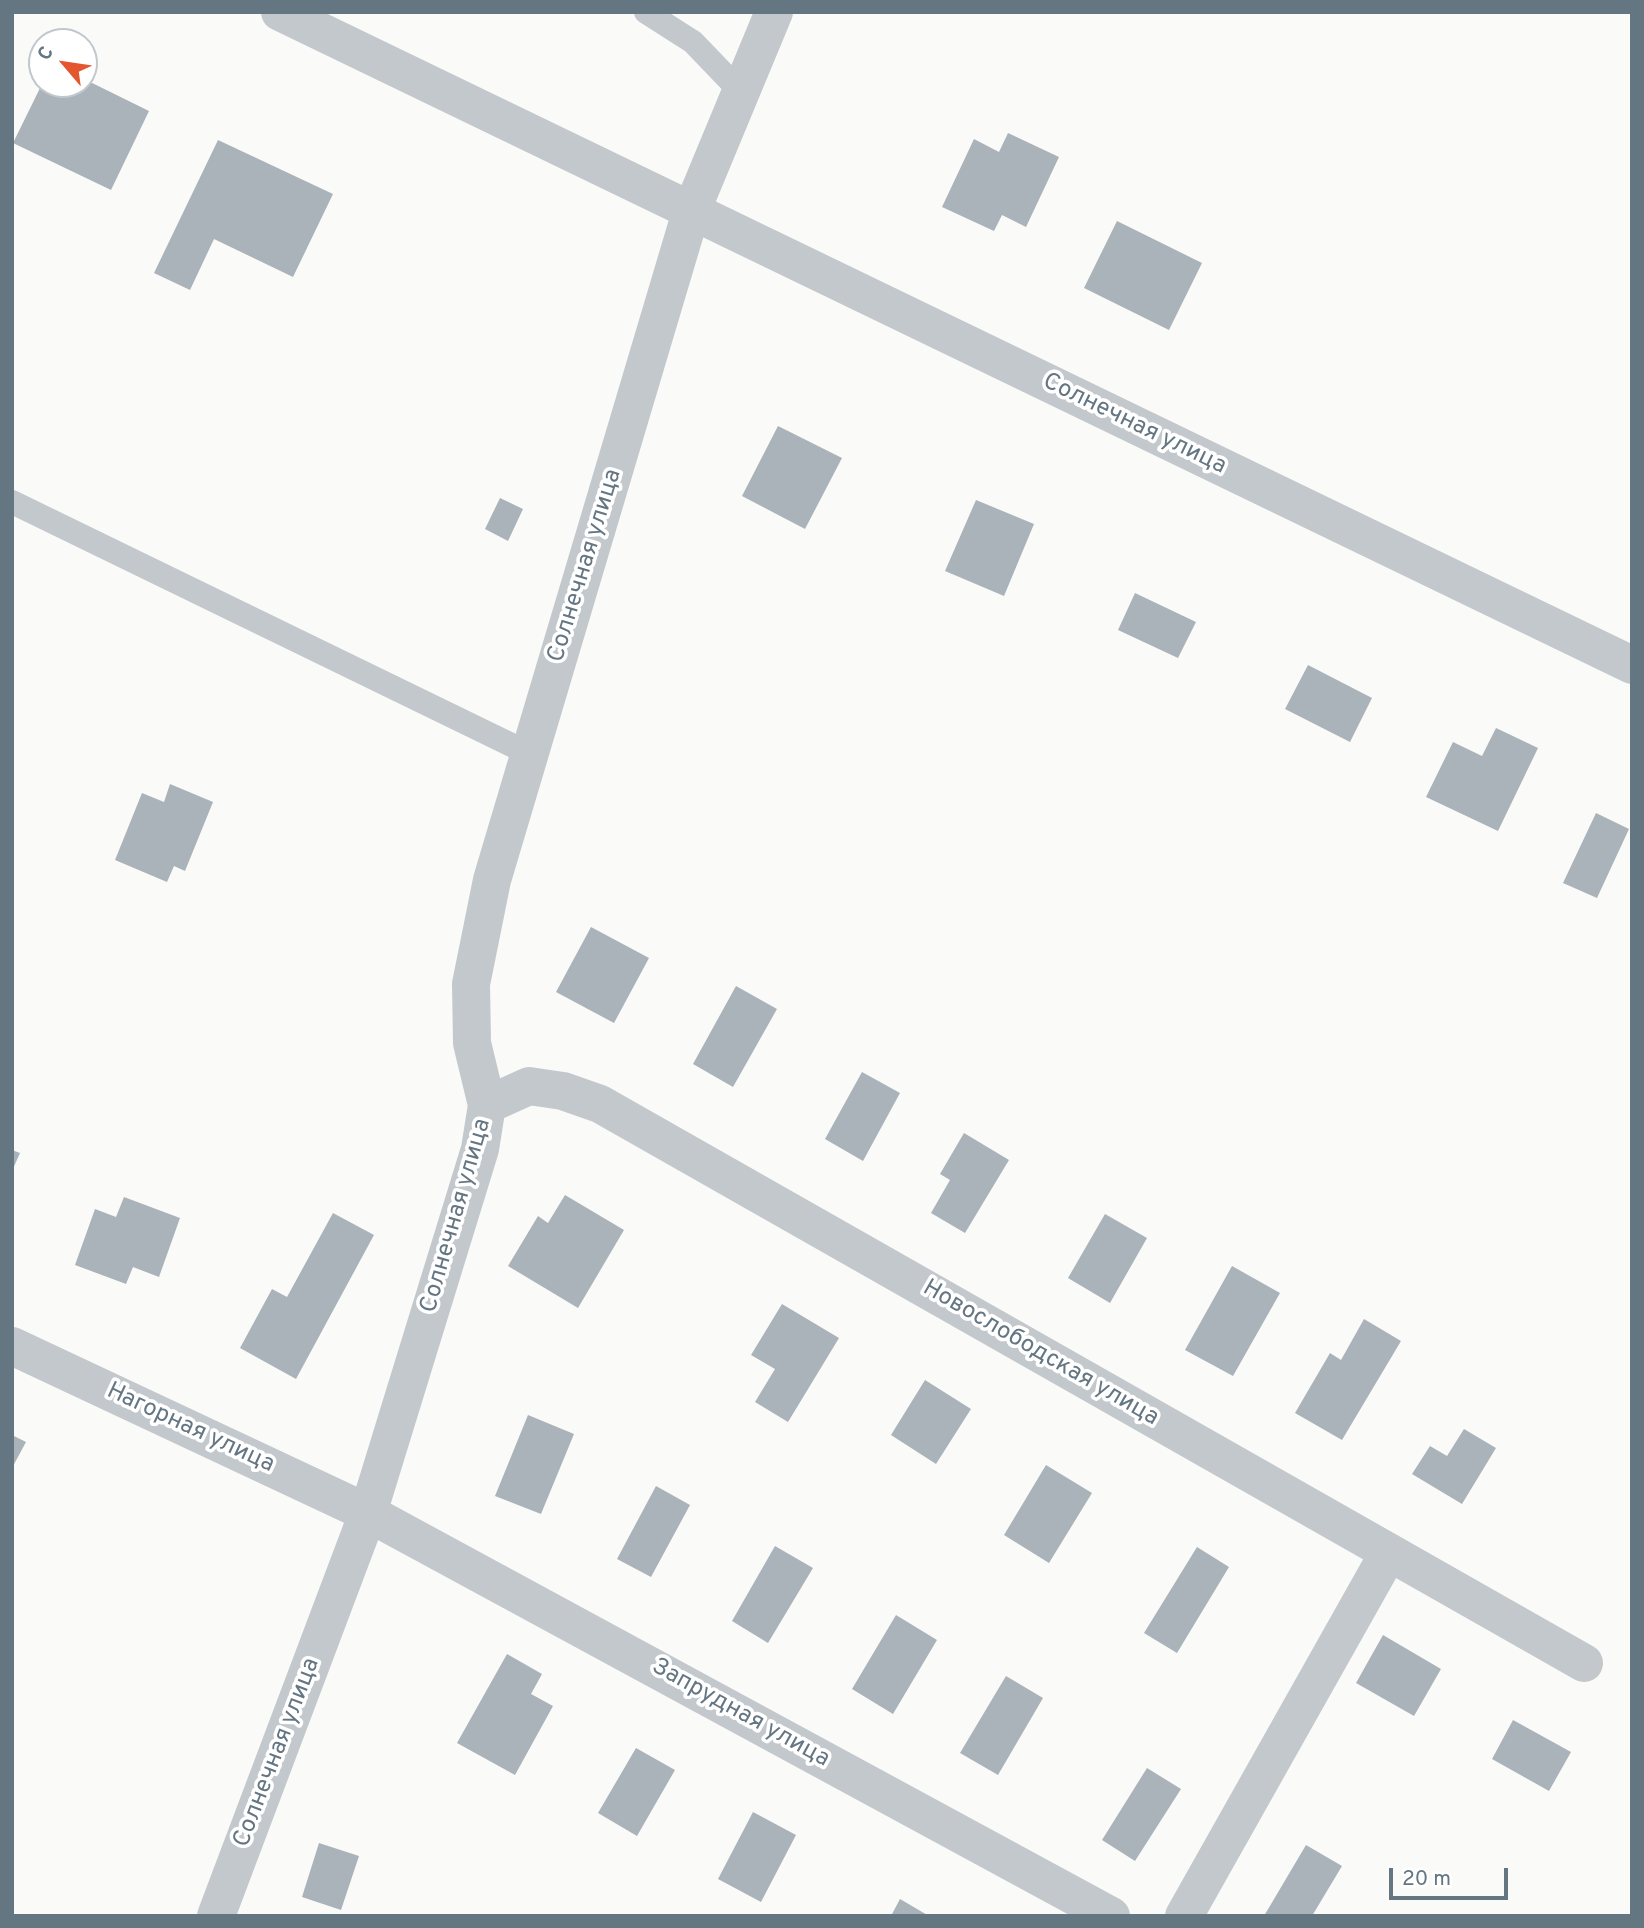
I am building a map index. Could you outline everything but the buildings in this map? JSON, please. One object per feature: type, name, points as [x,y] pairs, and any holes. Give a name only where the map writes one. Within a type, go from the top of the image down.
[{"type":"street","points":[[280,12],[691,212],[774,12]]},
{"type":"street","name":"Солнечная улица","points":[[216,1916],[369,1513],[480,1149],[488,1105],[472,1042],[471,984],[492,880],[691,212],[1632,665]]},
{"type":"street","name":"Новослободская улица","points":[[488,1105],[529,1086],[563,1091],[600,1104],[1584,1663]]},
{"type":"street","name":"Нагорная улица","points":[[12,1346],[369,1513]]},
{"type":"street","name":"Запрудная улица","points":[[369,1513],[1111,1916]]},
{"type":"street","points":[[1184,1916],[1389,1552]]},
{"type":"lane","points":[[646,12],[693,42],[741,92]]},
{"type":"lane","points":[[12,502],[530,754]]}]
